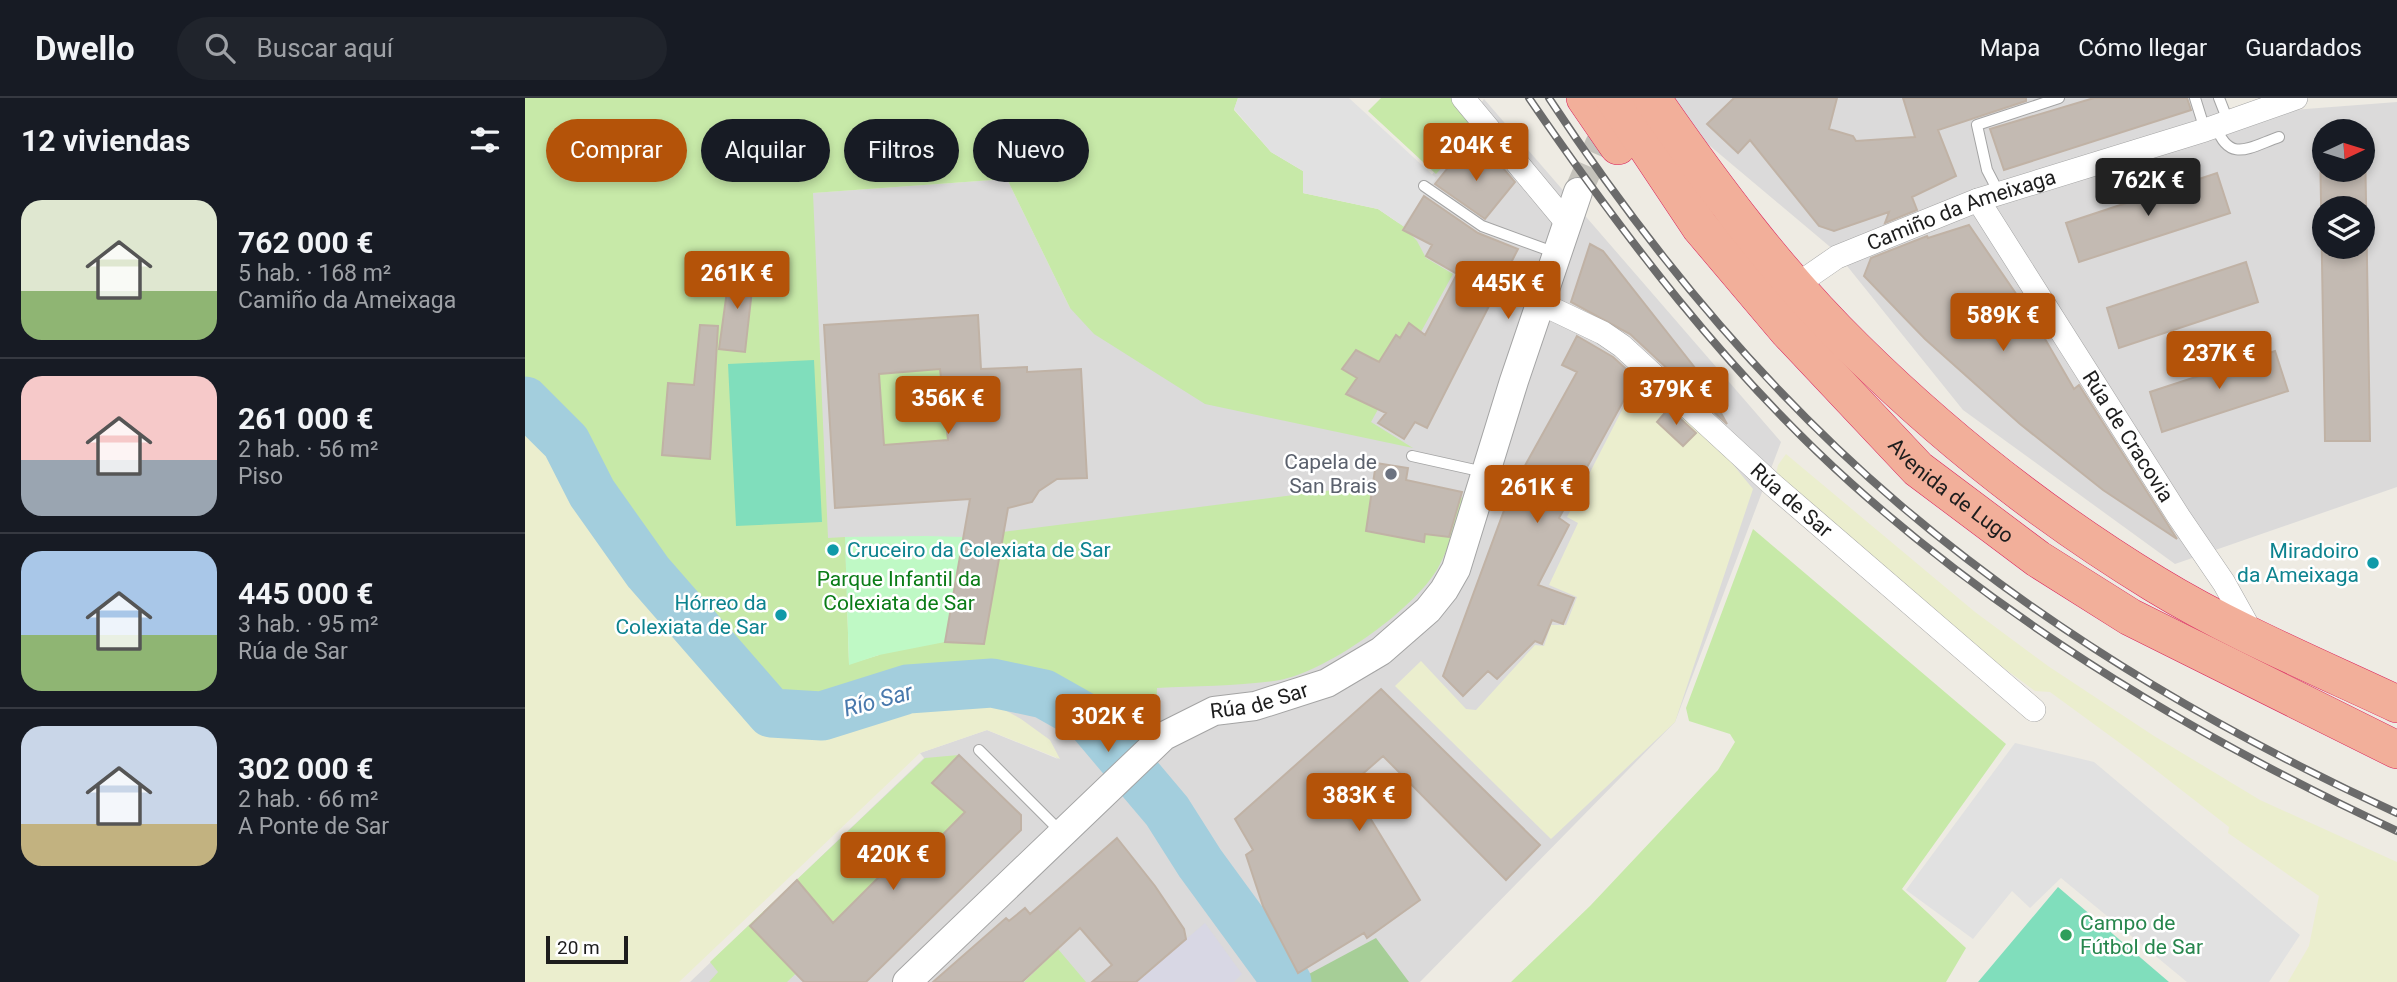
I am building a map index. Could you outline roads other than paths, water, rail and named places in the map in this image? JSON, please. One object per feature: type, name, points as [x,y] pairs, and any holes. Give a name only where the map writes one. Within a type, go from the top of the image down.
[{"type":"highway","points":[[1585,98],[1705,264],[1811,381],[1918,469]]},
{"type":"highway","name":"Avenida de Lugo","points":[[1614,98],[1700,228],[1788,331],[1918,469],[2038,559],[2130,617],[2397,750]]},
{"type":"highway","name":"Avenida de Lugo","points":[[1656,102],[1717,190],[1795,286],[1854,349],[2019,491],[2156,585],[2255,638],[2397,705]]},
{"type":"street","points":[[1463,98],[1567,223]]},
{"type":"street","name":"Camiño da Ameixaga","points":[[1795,286],[1837,257],[1988,197],[2216,126],[2295,98]]},
{"type":"street","name":"Rúa de Sar","points":[[907,982],[1164,736],[1214,711],[1255,706],[1327,682],[1381,651],[1428,610],[1456,569],[1556,253],[1578,192]]},
{"type":"street","name":"Rúa de Cracovia","points":[[1988,197],[2179,517],[2224,583],[2255,638]]},
{"type":"street","name":"Rúa de Sar","points":[[1540,303],[1603,333],[1622,346],[1773,485],[2034,710]]},
{"type":"lane","points":[[1988,197],[1987,170],[1977,125],[2059,98]]},
{"type":"lane","points":[[2195,98],[2216,126],[2222,142],[2233,150],[2241,151],[2279,137]]},
{"type":"lane","points":[[2216,126],[2219,98]]},
{"type":"lane","points":[[1424,187],[1482,226],[1556,253]]},
{"type":"lane","points":[[1412,456],[1486,473]]},
{"type":"lane","points":[[979,750],[1063,834]]},
{"type":"waterway","name":"Río Sar","points":[[525,401],[566,442],[592,493],[648,572],[771,713],[822,716],[908,689],[992,683],[1044,694],[1090,720],[1167,811],[1200,863],[1287,982]]},
{"type":"tunnel","points":[[1578,192],[1599,144],[1618,117]]},
{"type":"railway","points":[[1529,98],[1640,251],[1720,349],[1806,441],[1914,537],[2044,633],[2111,677],[2252,759],[2397,831]]},
{"type":"railway","points":[[1549,98],[1626,208],[1710,313],[1801,413],[1899,504],[2014,594],[2137,675],[2265,748],[2397,813]]},
{"type":"place","name":"Capela de San Brais","points":[[1391,474]]},
{"type":"place","name":"Cruceiro da Colexiata de Sar","points":[[833,550]]},
{"type":"place","name":"Miradoiro da Ameixaga","points":[[2373,563]]},
{"type":"place","name":"Hórreo da Colexiata de Sar","points":[[781,615]]},
{"type":"place","name":"Campo de Fútbol de Sar","points":[[2066,935]]},
{"type":"park label","name":"Parque Infantil da Colexiata de Sar","points":[[899,591]]}]
